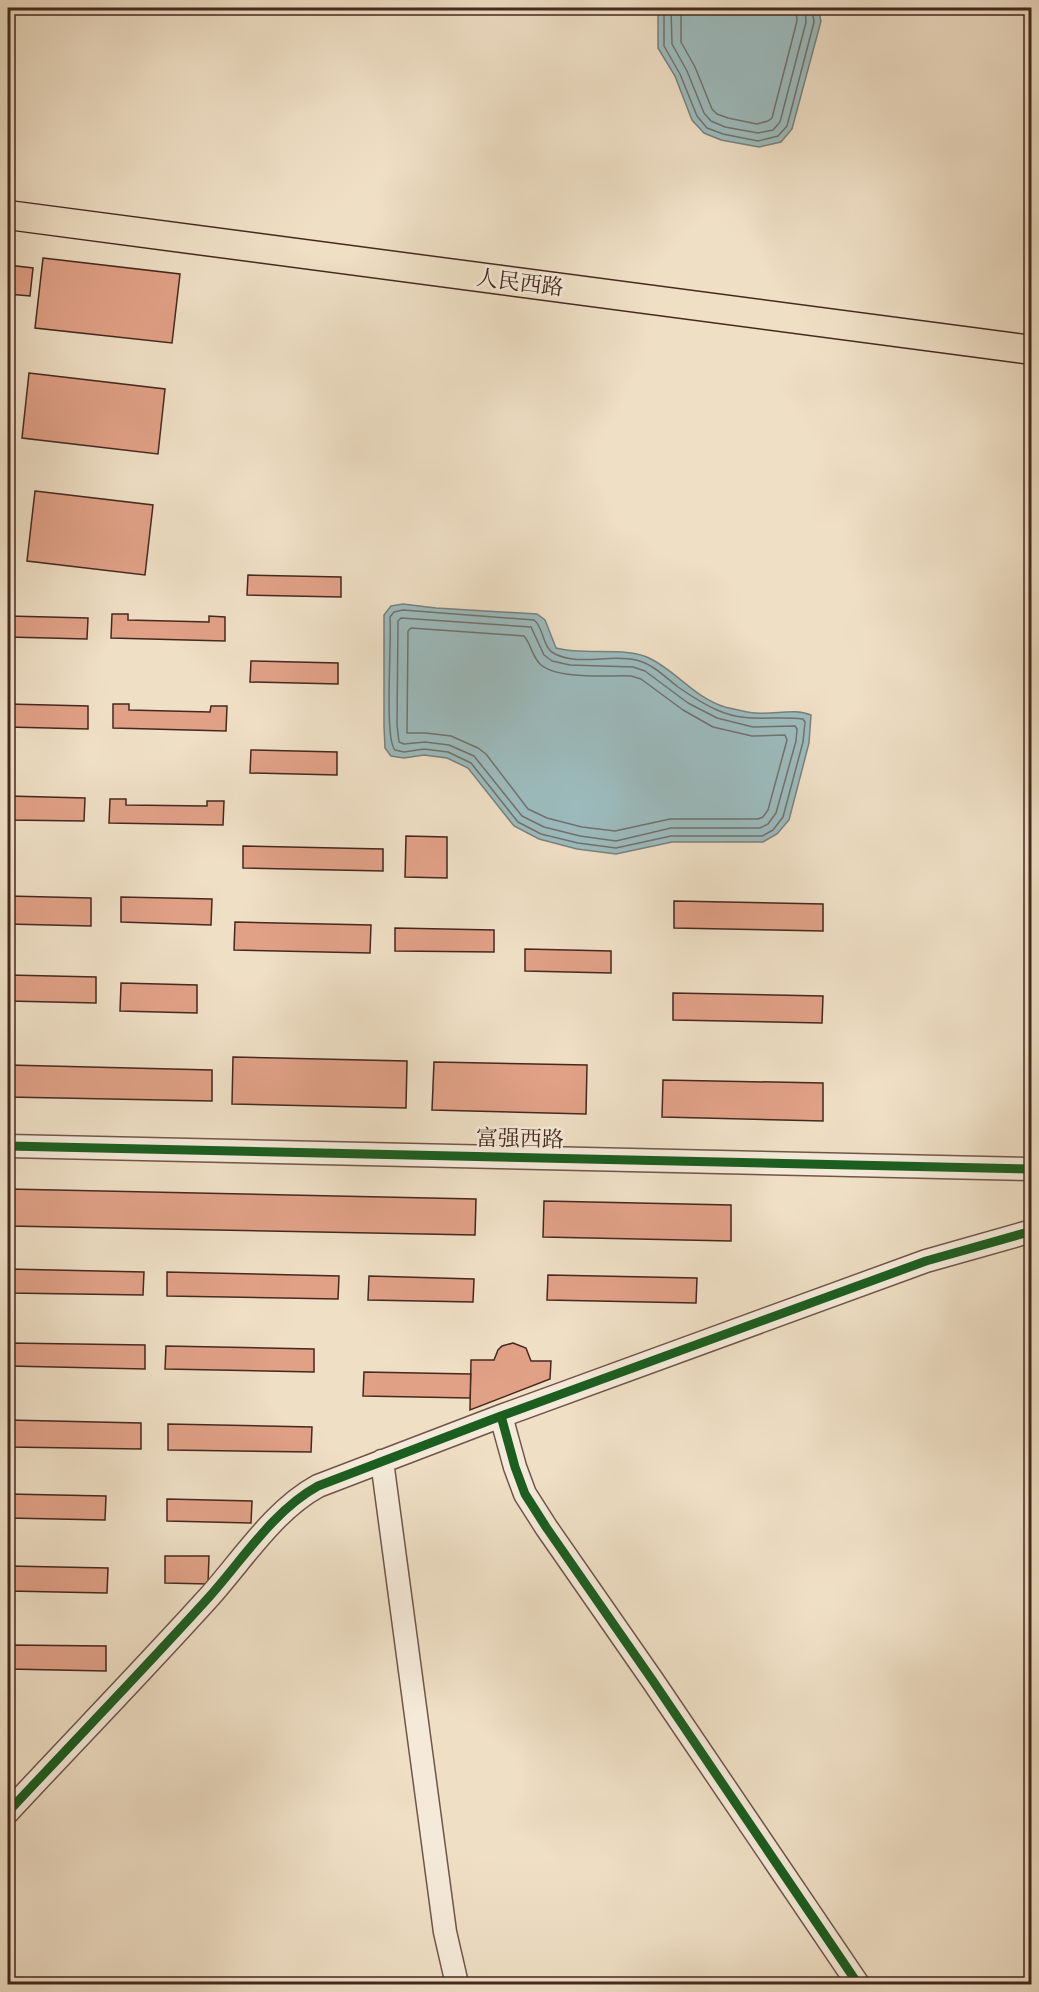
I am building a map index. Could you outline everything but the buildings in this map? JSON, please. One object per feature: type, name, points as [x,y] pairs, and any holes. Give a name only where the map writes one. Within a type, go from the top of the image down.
[{"type":"main road","name":"人民西路","points":[[8,215],[1032,350]]},
{"type":"street","name":"富强西路","points":[[8,1146],[1032,1169]]},
{"type":"street","points":[[8,1812],[210,1596],[286,1508],[301,1495],[318,1486],[501,1416],[926,1261],[1032,1231]]},
{"type":"street","points":[[501,1416],[525,1494],[540,1519],[653,1681],[858,1984]]},
{"type":"street","points":[[382,1461],[445,1932],[457,1984]]},
{"type":"water","points":[[658,8],[818,8],[821,21],[792,129],[781,142],[759,147],[721,140],[704,133],[692,120],[675,76],[658,48]]},
{"type":"water","points":[[403,604],[537,614],[545,620],[556,648],[641,655],[660,664],[704,698],[725,707],[752,713],[798,712],[811,715],[809,743],[789,820],[777,834],[763,842],[672,842],[616,854],[577,849],[539,839],[514,826],[468,768],[447,758],[424,755],[404,758],[391,756],[385,748],[384,615],[391,606]]},
{"type":"cycle path","points":[[8,1146],[1032,1169]]},
{"type":"cycle path","points":[[8,1812],[210,1596],[273,1522],[287,1508],[318,1486],[501,1416],[926,1261],[1032,1231]]},
{"type":"cycle path","points":[[501,1416],[525,1494],[858,1984]]}]
